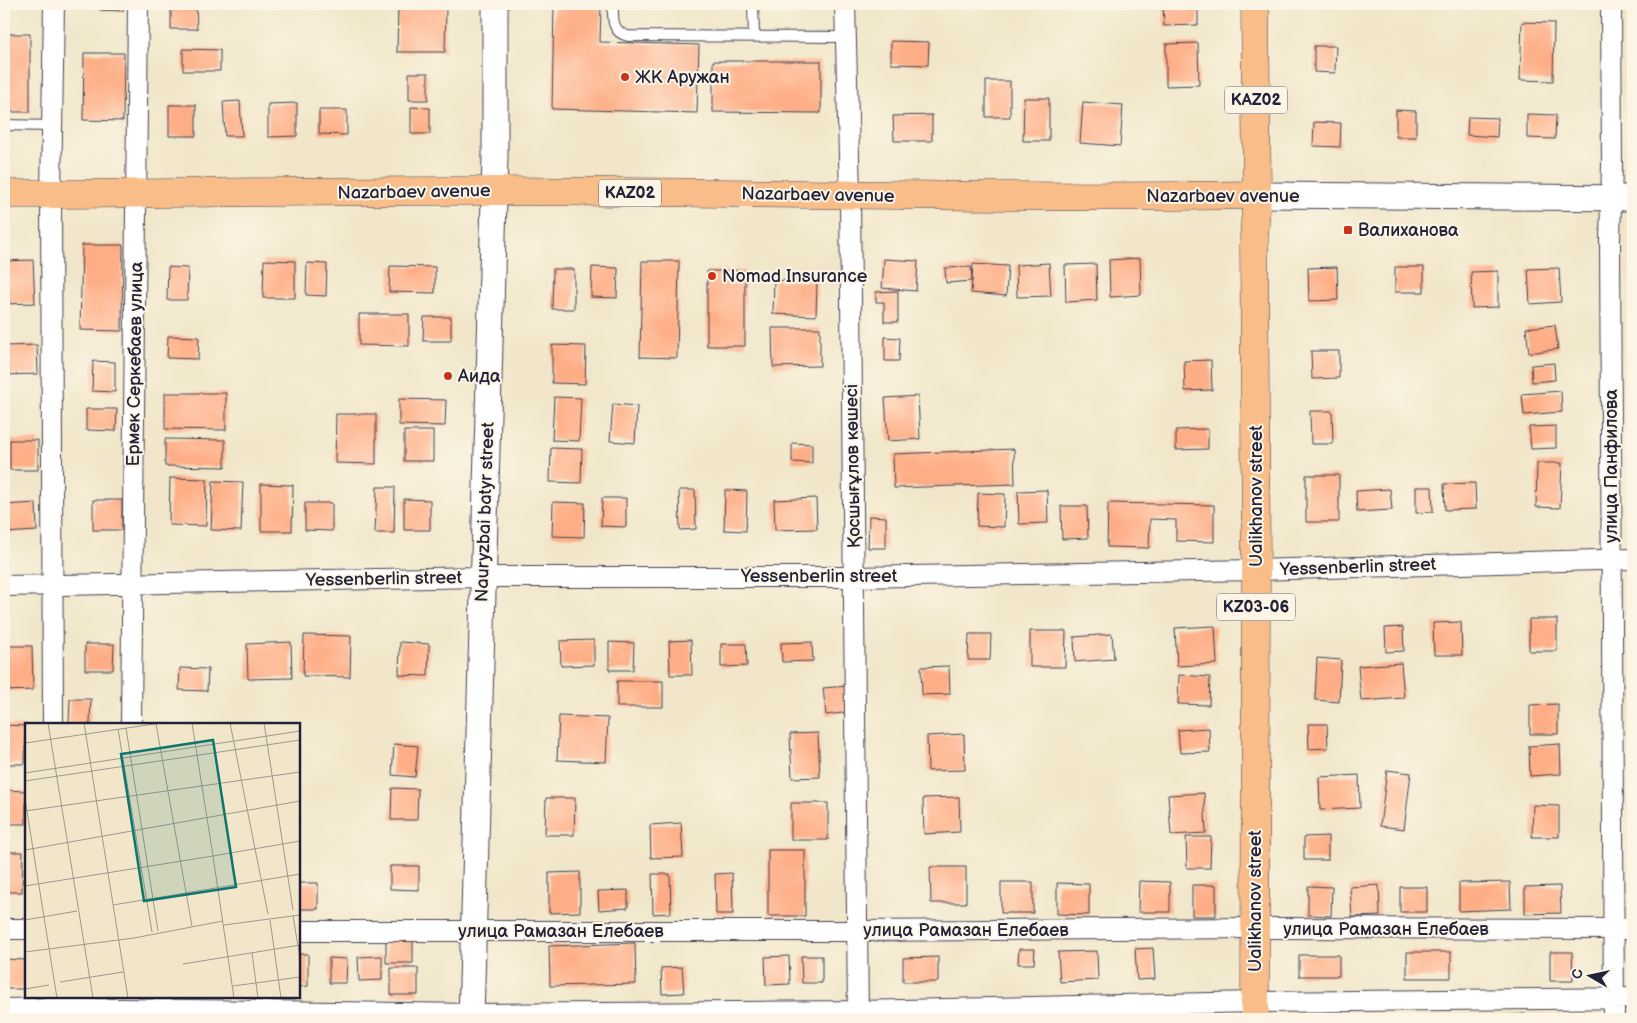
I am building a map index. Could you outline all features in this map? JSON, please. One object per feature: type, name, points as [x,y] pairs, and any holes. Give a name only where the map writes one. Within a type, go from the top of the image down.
[{"type":"main road","name":"Ualikhanov street","points":[[1255,4],[1257,195],[1254,237],[1256,570],[1255,1011]]},
{"type":"main road","name":"Nazarbaev avenue","points":[[4,194],[494,191],[850,196],[1257,195]]},
{"type":"street","points":[[53,723],[52,126],[54,4]]},
{"type":"street","name":"Ермек Серкебаев улица","points":[[132,723],[138,4]]},
{"type":"street","name":"Nauryzbai batyr street","points":[[471,1016],[494,191],[495,4]]},
{"type":"street","name":"Қосшығұлов көшесі","points":[[845,4],[850,196],[858,1015]]},
{"type":"street","name":"улица Панфилова","points":[[1611,4],[1612,165],[1622,198],[1612,559],[1624,929],[1624,998],[1614,1019]]},
{"type":"street","name":"Nazarbaev avenue","points":[[1257,195],[1622,198]]},
{"type":"street","name":"Yessenberlin street","points":[[4,586],[483,576],[854,577],[1256,570],[1633,558]]},
{"type":"street","name":"улица Рамазан Елебаев","points":[[300,931],[857,931],[1256,928],[1624,929]]},
{"type":"street","points":[[4,929],[25,929]]},
{"type":"street","points":[[4,1009],[132,1008],[471,1016],[858,1015],[1255,1011],[1624,998]]},
{"type":"lane","points":[[613,4],[615,27],[623,35],[628,36],[846,37]]},
{"type":"lane","points":[[753,4],[754,36]]},
{"type":"lane","points":[[4,125],[52,126]]},
{"type":"building","points":[[100,4],[124,4],[123,11],[100,10]]},
{"type":"building","points":[[171,4],[196,4],[197,29],[171,29]]},
{"type":"building","name":"ЖК Аружан","points":[[554,4],[601,4],[600,42],[699,45],[697,113],[552,109]]},
{"type":"building","points":[[1163,4],[1198,4],[1198,25],[1164,26]]},
{"type":"building","points":[[1316,4],[1342,4],[1342,8],[1315,7]]},
{"type":"building","points":[[398,6],[446,6],[445,52],[397,52]]},
{"type":"building","points":[[1522,22],[1554,23],[1553,81],[1520,80]]},
{"type":"building","points":[[4,34],[30,34],[30,112],[4,112]]},
{"type":"building","points":[[891,41],[929,42],[928,65],[891,64]]},
{"type":"building","points":[[1198,43],[1199,85],[1166,86],[1166,44]]},
{"type":"building","points":[[1314,46],[1336,46],[1335,73],[1314,72]]},
{"type":"building","points":[[183,49],[220,50],[220,71],[183,71]]},
{"type":"building","points":[[84,53],[124,53],[123,121],[83,120]]},
{"type":"building","points":[[713,61],[821,61],[821,113],[713,112]]},
{"type":"building","points":[[409,73],[428,73],[428,100],[409,100]]},
{"type":"building","points":[[986,81],[1010,81],[1010,117],[986,117]]},
{"type":"building","points":[[1024,98],[1049,98],[1049,141],[1023,141]]},
{"type":"building","points":[[240,101],[242,136],[225,136],[223,102]]},
{"type":"building","points":[[1083,102],[1123,105],[1120,146],[1080,143]]},
{"type":"building","points":[[297,103],[297,136],[268,137],[268,104]]},
{"type":"building","points":[[169,105],[196,105],[196,136],[169,136]]},
{"type":"building","points":[[411,107],[430,108],[430,134],[411,134]]},
{"type":"building","points":[[319,110],[347,110],[347,135],[319,134]]},
{"type":"building","points":[[1396,110],[1416,111],[1416,137],[1396,137]]},
{"type":"building","points":[[1527,114],[1556,115],[1555,139],[1527,138]]},
{"type":"building","points":[[932,115],[932,141],[894,141],[893,116]]},
{"type":"building","points":[[1468,117],[1498,118],[1497,137],[1467,135]]},
{"type":"building","points":[[1314,122],[1341,123],[1340,147],[1313,146]]},
{"type":"building","points":[[82,245],[123,245],[122,331],[80,330]]},
{"type":"building","points":[[1140,258],[1141,295],[1110,297],[1109,260]]},
{"type":"building","points":[[884,259],[918,261],[916,291],[882,288]]},
{"type":"building","points":[[33,260],[35,303],[4,304],[4,261]]},
{"type":"building","points":[[264,260],[295,261],[295,298],[263,298]]},
{"type":"building","points":[[642,261],[679,261],[677,358],[640,357]]},
{"type":"building","points":[[307,263],[327,264],[326,296],[306,295]]},
{"type":"building","points":[[1049,263],[1051,296],[1017,297],[1016,265]]},
{"type":"building","points":[[973,264],[1008,266],[1006,296],[971,293]]},
{"type":"building","points":[[1096,264],[1097,300],[1066,302],[1065,265]]},
{"type":"building","points":[[390,266],[435,267],[435,293],[389,292]]},
{"type":"building","points":[[168,267],[188,268],[187,300],[167,300]]},
{"type":"building","points":[[592,267],[618,268],[617,298],[591,297]]},
{"type":"building","points":[[971,267],[972,281],[946,283],[945,268]]},
{"type":"building","points":[[1337,267],[1338,300],[1309,301],[1308,268]]},
{"type":"building","points":[[1395,267],[1424,267],[1424,292],[1395,292]]},
{"type":"building","points":[[1559,268],[1561,302],[1530,304],[1528,269]]},
{"type":"building","points":[[553,269],[574,269],[574,309],[552,309]]},
{"type":"building","points":[[707,271],[745,271],[745,346],[707,346]]},
{"type":"building","points":[[1498,271],[1498,307],[1472,308],[1471,272]]},
{"type":"building","points":[[774,280],[817,282],[816,316],[773,314]]},
{"type":"building","points":[[898,291],[898,322],[884,322],[884,302],[876,302],[876,292]]},
{"type":"building","points":[[359,314],[409,314],[409,346],[359,345]]},
{"type":"building","points":[[424,317],[451,317],[451,341],[423,341]]},
{"type":"building","points":[[1555,325],[1558,349],[1529,353],[1526,328]]},
{"type":"building","points":[[772,328],[820,328],[820,366],[773,367]]},
{"type":"building","points":[[168,336],[199,337],[198,359],[167,358]]},
{"type":"building","points":[[885,337],[900,338],[899,361],[885,361]]},
{"type":"building","points":[[37,345],[38,374],[4,375],[4,346]]},
{"type":"building","points":[[552,345],[586,346],[585,384],[552,383]]},
{"type":"building","points":[[1311,351],[1339,351],[1339,378],[1312,379]]},
{"type":"building","points":[[1211,360],[1212,390],[1185,391],[1184,361]]},
{"type":"building","points":[[93,361],[115,362],[115,392],[92,391]]},
{"type":"building","points":[[1554,363],[1555,380],[1532,382],[1531,365]]},
{"type":"building","points":[[1561,391],[1562,412],[1524,415],[1522,394]]},
{"type":"building","points":[[165,393],[226,393],[226,430],[165,429]]},
{"type":"building","points":[[918,396],[920,439],[888,441],[885,398]]},
{"type":"building","points":[[554,397],[581,398],[579,441],[552,440]]},
{"type":"building","points":[[399,399],[446,400],[445,426],[399,425]]},
{"type":"building","points":[[613,404],[637,406],[635,443],[610,441]]},
{"type":"building","points":[[86,409],[117,409],[116,431],[86,430]]},
{"type":"building","points":[[1310,411],[1332,411],[1333,444],[1311,444]]},
{"type":"building","points":[[336,414],[376,414],[376,464],[335,463]]},
{"type":"building","points":[[1556,426],[1556,448],[1531,449],[1529,427]]},
{"type":"building","points":[[1208,429],[1208,449],[1176,450],[1176,430]]},
{"type":"building","points":[[404,431],[433,431],[433,461],[404,461]]},
{"type":"building","points":[[165,439],[225,440],[225,467],[165,466]]},
{"type":"building","points":[[10,440],[38,440],[38,470],[10,470]]},
{"type":"building","points":[[792,443],[812,444],[812,463],[792,462]]},
{"type":"building","points":[[551,448],[582,449],[581,483],[550,482]]},
{"type":"building","points":[[1014,449],[1015,484],[894,488],[893,454]]},
{"type":"building","points":[[1537,463],[1562,463],[1560,508],[1536,507]]},
{"type":"building","points":[[1306,475],[1339,475],[1339,522],[1306,522]]},
{"type":"building","points":[[170,478],[207,479],[206,526],[169,525]]},
{"type":"building","points":[[213,481],[243,482],[241,531],[211,530]]},
{"type":"building","points":[[1475,483],[1476,509],[1445,510],[1444,484]]},
{"type":"building","points":[[261,484],[293,485],[292,531],[261,531]]},
{"type":"building","points":[[377,487],[395,487],[394,533],[375,533]]},
{"type":"building","points":[[1416,487],[1432,487],[1433,512],[1416,513]]},
{"type":"building","points":[[1390,489],[1392,510],[1357,512],[1356,491]]},
{"type":"building","points":[[679,490],[695,490],[696,529],[680,530]]},
{"type":"building","points":[[725,490],[747,491],[746,531],[724,530]]},
{"type":"building","points":[[1047,490],[1048,523],[1019,524],[1018,491]]},
{"type":"building","points":[[978,493],[1005,494],[1004,527],[977,526]]},
{"type":"building","points":[[602,498],[626,498],[626,527],[601,526]]},
{"type":"building","points":[[816,498],[817,529],[775,530],[774,500]]},
{"type":"building","points":[[404,499],[430,500],[430,530],[404,530]]},
{"type":"building","points":[[93,500],[122,500],[122,530],[93,530]]},
{"type":"building","points":[[553,502],[585,503],[584,537],[552,536]]},
{"type":"building","points":[[36,503],[37,531],[4,533],[4,505]]},
{"type":"building","points":[[305,503],[332,503],[332,531],[305,530]]},
{"type":"building","points":[[1108,503],[1214,505],[1214,542],[1176,541],[1176,520],[1150,519],[1149,548],[1107,547]]},
{"type":"building","points":[[1061,506],[1087,506],[1088,538],[1062,539]]},
{"type":"building","points":[[869,516],[886,517],[886,548],[868,548]]},
{"type":"building","points":[[1529,619],[1557,619],[1557,651],[1529,651]]},
{"type":"building","points":[[1461,622],[1462,655],[1434,655],[1433,623]]},
{"type":"building","points":[[1215,626],[1217,664],[1177,666],[1175,628]]},
{"type":"building","points":[[1403,627],[1404,651],[1386,652],[1385,628]]},
{"type":"building","points":[[1030,631],[1066,631],[1065,667],[1030,667]]},
{"type":"building","points":[[969,634],[991,634],[990,660],[968,660]]},
{"type":"building","points":[[1112,634],[1114,659],[1075,662],[1074,637]]},
{"type":"building","points":[[304,635],[351,636],[350,677],[303,676]]},
{"type":"building","points":[[594,640],[594,665],[561,666],[560,641]]},
{"type":"building","points":[[691,640],[692,675],[670,675],[669,641]]},
{"type":"building","points":[[291,642],[292,678],[248,679],[247,644]]},
{"type":"building","points":[[400,642],[429,644],[428,676],[399,675]]},
{"type":"building","points":[[609,642],[634,643],[633,670],[609,670]]},
{"type":"building","points":[[812,642],[813,661],[782,662],[781,643]]},
{"type":"building","points":[[85,644],[114,644],[113,670],[85,670]]},
{"type":"building","points":[[721,644],[746,644],[747,666],[721,667]]},
{"type":"building","points":[[4,646],[32,646],[33,690],[4,691]]},
{"type":"building","points":[[1317,658],[1341,660],[1339,702],[1315,700]]},
{"type":"building","points":[[1401,663],[1404,698],[1361,701],[1358,666]]},
{"type":"building","points":[[949,666],[950,694],[922,695],[921,667]]},
{"type":"building","points":[[180,668],[208,669],[207,691],[179,690]]},
{"type":"building","points":[[1179,675],[1210,677],[1209,705],[1178,704]]},
{"type":"building","points":[[617,681],[663,681],[663,707],[617,707]]},
{"type":"building","points":[[847,686],[850,712],[826,715],[823,688]]},
{"type":"building","points":[[70,699],[91,699],[90,723],[69,723]]},
{"type":"building","points":[[1558,704],[1558,734],[1530,734],[1530,705]]},
{"type":"building","points":[[559,716],[608,718],[606,762],[557,760]]},
{"type":"building","points":[[1308,724],[1327,724],[1328,748],[1309,749]]},
{"type":"building","points":[[4,725],[25,726],[25,764],[4,764]]},
{"type":"building","points":[[1209,728],[1210,752],[1180,753],[1178,730]]},
{"type":"building","points":[[818,733],[820,777],[792,778],[790,734]]},
{"type":"building","points":[[964,734],[965,770],[928,771],[927,736]]},
{"type":"building","points":[[394,744],[418,746],[415,777],[392,775]]},
{"type":"building","points":[[1560,744],[1561,774],[1530,776],[1529,746]]},
{"type":"building","points":[[1387,770],[1411,773],[1404,829],[1380,826]]},
{"type":"building","points":[[1359,775],[1360,808],[1320,810],[1319,777]]},
{"type":"building","points":[[392,788],[418,789],[417,820],[391,820]]},
{"type":"building","points":[[4,790],[25,791],[25,824],[4,824]]},
{"type":"building","points":[[1204,793],[1206,833],[1171,835],[1168,795]]},
{"type":"building","points":[[959,797],[960,832],[924,834],[923,798]]},
{"type":"building","points":[[546,798],[575,798],[574,835],[545,835]]},
{"type":"building","points":[[791,803],[828,803],[828,840],[791,840]]},
{"type":"building","points":[[1533,805],[1559,806],[1559,837],[1532,837]]},
{"type":"building","points":[[681,823],[683,857],[651,858],[650,825]]},
{"type":"building","points":[[1328,836],[1328,860],[1304,860],[1304,837]]},
{"type":"building","points":[[1186,837],[1211,837],[1210,868],[1187,868]]},
{"type":"building","points":[[768,850],[805,850],[805,916],[768,916]]},
{"type":"building","points":[[4,852],[23,852],[22,892],[4,892]]},
{"type":"building","points":[[390,866],[419,866],[419,890],[390,889]]},
{"type":"building","points":[[930,867],[966,867],[966,903],[931,903]]},
{"type":"building","points":[[580,872],[580,912],[549,913],[549,873]]},
{"type":"building","points":[[732,873],[733,914],[716,914],[715,874]]},
{"type":"building","points":[[652,874],[670,874],[671,913],[653,914]]},
{"type":"building","points":[[1139,881],[1170,882],[1170,912],[1138,912]]},
{"type":"building","points":[[1001,882],[1033,882],[1033,913],[1001,913]]},
{"type":"building","points":[[1510,882],[1511,909],[1459,911],[1459,883]]},
{"type":"building","points":[[300,883],[318,883],[318,909],[300,909]]},
{"type":"building","points":[[1057,883],[1089,884],[1089,915],[1057,914]]},
{"type":"building","points":[[1192,885],[1216,885],[1216,916],[1192,916]]},
{"type":"building","points":[[1379,885],[1380,916],[1352,917],[1350,887]]},
{"type":"building","points":[[1308,886],[1332,887],[1331,916],[1308,915]]},
{"type":"building","points":[[1560,886],[1561,913],[1525,914],[1525,887]]},
{"type":"building","points":[[1400,887],[1427,887],[1427,912],[1400,912]]},
{"type":"building","points":[[628,890],[628,908],[599,910],[598,891]]},
{"type":"building","points":[[386,936],[413,936],[413,963],[386,963]]},
{"type":"building","points":[[635,943],[636,984],[550,986],[549,946]]},
{"type":"building","points":[[1153,948],[1155,979],[1137,980],[1135,949]]},
{"type":"building","points":[[1019,949],[1035,949],[1034,964],[1018,964]]},
{"type":"building","points":[[1097,951],[1098,980],[1060,982],[1058,952]]},
{"type":"building","points":[[1407,952],[1451,952],[1451,978],[1407,978]]},
{"type":"building","points":[[1550,952],[1572,952],[1573,981],[1550,981]]},
{"type":"building","points":[[300,954],[308,954],[308,986],[300,987]]},
{"type":"building","points":[[1299,955],[1339,955],[1339,976],[1299,976]]},
{"type":"building","points":[[382,956],[382,980],[359,981],[358,957]]},
{"type":"building","points":[[789,956],[790,984],[766,985],[765,957]]},
{"type":"building","points":[[801,956],[822,956],[822,983],[802,983]]},
{"type":"building","points":[[938,957],[938,982],[903,982],[903,958]]},
{"type":"building","points":[[329,958],[347,959],[346,983],[329,983]]},
{"type":"building","points":[[4,959],[25,960],[25,989],[4,989]]},
{"type":"building","points":[[682,967],[684,993],[662,994],[661,968]]},
{"type":"building","points":[[391,968],[418,968],[418,995],[391,995]]},
{"type":"building","points":[[1525,1014],[1526,1019],[1506,1019],[1505,1016]]},
{"type":"place","name":"ЖК Аружан","points":[[625,77]]},
{"type":"place","name":"Валиханова","points":[[1348,230]]},
{"type":"place","name":"Nomad Insurance","points":[[712,276]]},
{"type":"place","name":"Аида","points":[[448,376]]}]
